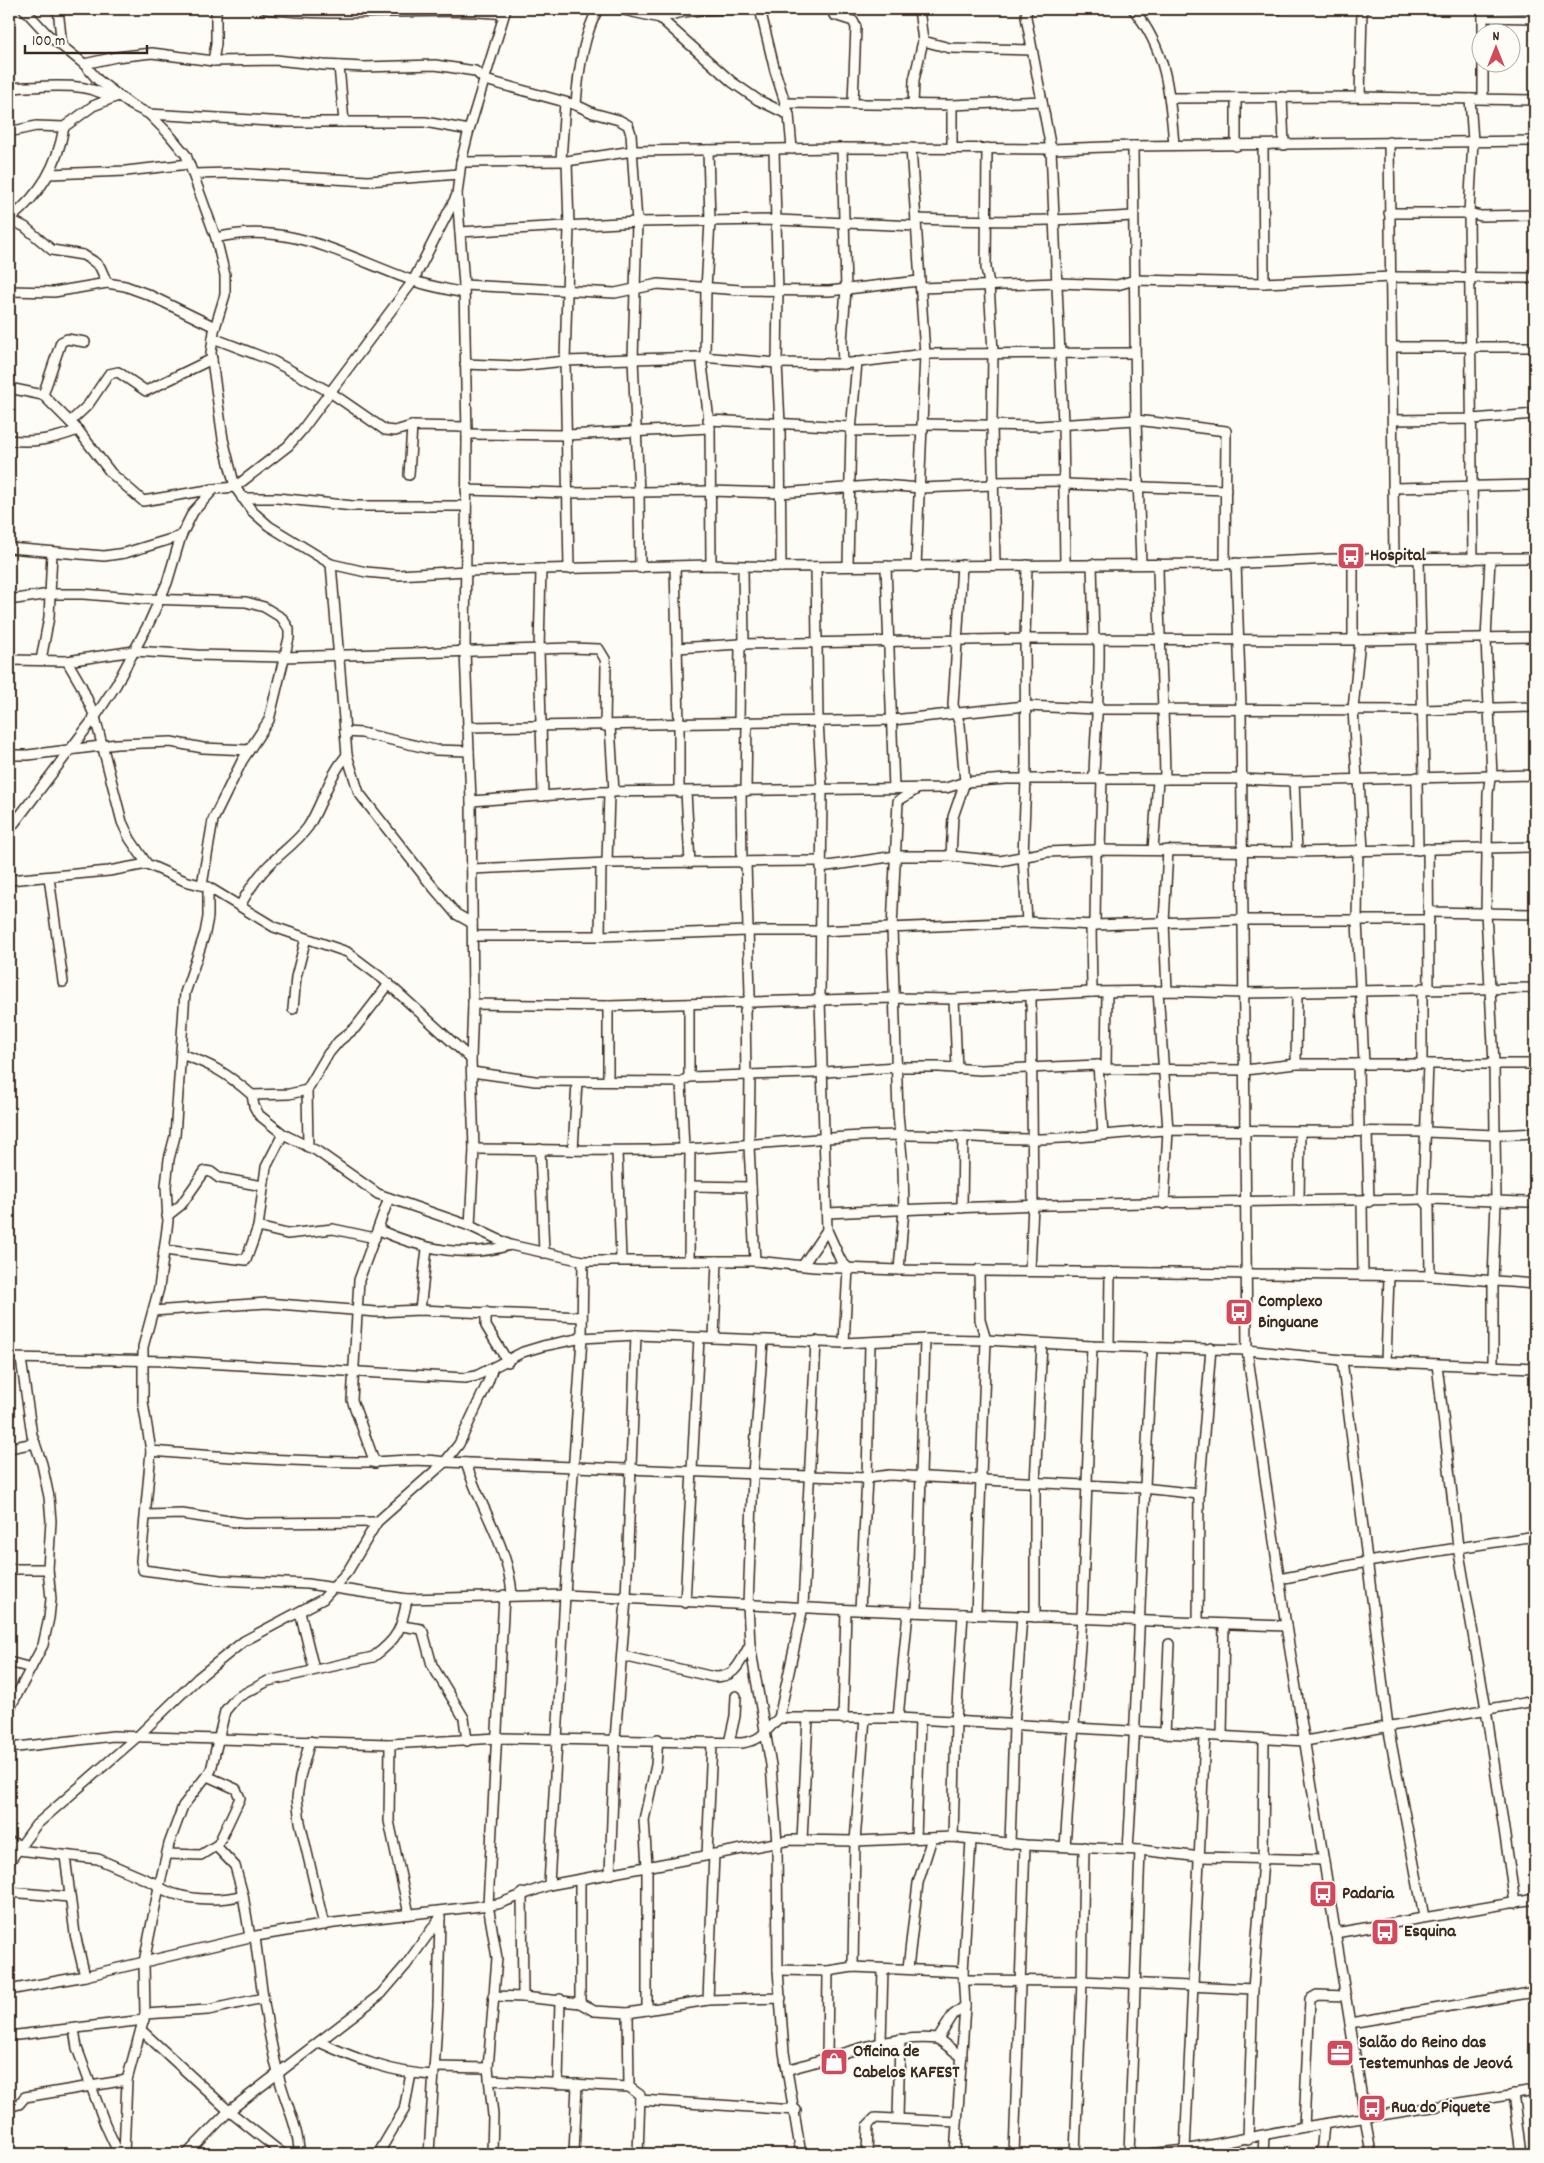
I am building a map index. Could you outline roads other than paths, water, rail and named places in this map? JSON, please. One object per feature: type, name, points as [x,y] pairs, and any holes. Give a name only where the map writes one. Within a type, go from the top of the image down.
[{"type":"street","points":[[24,9],[62,46],[84,64],[115,97]]},
{"type":"street","points":[[58,9],[62,46]]},
{"type":"street","points":[[213,61],[216,44],[216,9]]},
{"type":"street","points":[[266,9],[309,14],[446,10],[505,11],[469,130],[461,162],[457,194],[464,289],[464,364],[467,430],[465,651],[471,801],[473,936],[471,1059],[474,1149],[470,1226]]},
{"type":"street","points":[[576,105],[581,64],[598,9]]},
{"type":"street","points":[[619,9],[660,18],[732,82],[758,100],[789,116]]},
{"type":"street","points":[[660,18],[699,9],[760,9],[775,71],[789,116],[792,149]]},
{"type":"street","points":[[833,9],[834,15],[853,21],[856,27],[853,102]]},
{"type":"street","points":[[912,105],[914,80],[923,41],[919,9]]},
{"type":"street","points":[[1027,9],[1026,17],[1051,149],[1063,423],[1065,564]]},
{"type":"street","points":[[1133,9],[1146,24],[1165,68],[1170,98],[1174,146]]},
{"type":"street","points":[[1271,9],[1279,9]]},
{"type":"street","points":[[1360,97],[1362,9]]},
{"type":"street","points":[[1483,13],[1535,18]]},
{"type":"street","points":[[923,41],[950,48],[1032,50]]},
{"type":"street","points":[[84,64],[116,57],[152,53],[213,61],[276,60],[339,66],[435,65],[475,71],[485,80],[576,105],[628,125],[632,134],[636,222],[633,359],[639,493],[640,568]]},
{"type":"street","points":[[339,66],[344,122]]},
{"type":"street","points":[[1483,72],[1483,98]]},
{"type":"street","points":[[9,88],[79,87],[115,97],[149,114],[168,132],[186,155],[216,238],[226,284],[215,327],[212,360],[223,439],[235,487],[242,498],[269,526],[331,564],[358,571],[398,575],[541,569],[675,568],[711,565],[743,567],[848,565],[916,567],[995,564],[1225,564],[1353,560],[1535,558]]},
{"type":"street","points":[[107,283],[100,268],[93,261],[83,256],[52,250],[25,227],[9,219],[36,193],[50,174],[64,127],[84,111],[115,97]]},
{"type":"street","points":[[1282,97],[1284,145]]},
{"type":"street","points":[[1170,98],[1360,97],[1535,100]]},
{"type":"street","points":[[1236,98],[1236,146]]},
{"type":"street","points":[[1470,99],[1473,141],[1469,213],[1473,558]]},
{"type":"street","points":[[785,103],[853,102],[952,105],[1042,101]]},
{"type":"street","points":[[565,103],[564,161],[569,227],[565,361],[569,569]]},
{"type":"street","points":[[952,105],[952,148]]},
{"type":"street","points":[[149,114],[288,122],[425,122],[469,130]]},
{"type":"street","points":[[9,132],[36,126],[64,127]]},
{"type":"street","points":[[461,162],[564,161],[632,151],[842,148],[1051,149],[1134,146],[1263,146],[1390,142],[1535,141]]},
{"type":"street","points":[[1390,142],[1389,213],[1393,347],[1394,560]]},
{"type":"street","points":[[1134,146],[1132,216],[1135,280],[1137,486],[1141,563]]},
{"type":"street","points":[[1263,146],[1264,283]]},
{"type":"street","points":[[842,148],[846,289],[842,341],[843,364]]},
{"type":"street","points":[[911,148],[925,354],[921,488],[916,567]]},
{"type":"street","points":[[986,148],[986,268],[989,284],[993,352],[992,424],[995,564]]},
{"type":"street","points":[[708,150],[710,222],[703,358],[709,424],[711,565]]},
{"type":"street","points":[[774,150],[777,220],[777,363],[782,493],[781,567]]},
{"type":"street","points":[[50,174],[126,171],[189,164]]},
{"type":"street","points":[[194,174],[232,173],[368,181],[459,174]]},
{"type":"street","points":[[9,388],[43,395],[78,430],[111,473],[143,501],[235,487],[288,446],[330,392],[413,281],[457,194]]},
{"type":"street","points":[[1389,213],[1469,213],[1481,216],[1535,215]]},
{"type":"street","points":[[460,232],[636,222],[777,220],[845,224],[1055,221],[1132,216]]},
{"type":"street","points":[[216,238],[234,233],[259,232],[295,236],[341,251],[413,281],[464,289],[566,290],[615,293],[644,285],[658,284],[778,291],[920,284],[1057,283],[1117,285],[1135,280],[1264,283],[1391,277],[1535,278]]},
{"type":"street","points":[[9,290],[54,292],[107,283],[147,294],[215,327]]},
{"type":"street","points":[[214,338],[273,361],[330,392],[385,430],[395,431],[412,426],[566,435],[709,424],[780,424],[851,429],[992,424],[1039,426],[1063,423],[1136,420],[1226,431],[1225,564]]},
{"type":"street","points":[[43,395],[61,342],[67,339],[85,342]]},
{"type":"street","points":[[1393,347],[1535,347]]},
{"type":"street","points":[[464,364],[509,366],[565,361],[703,358],[777,363],[843,364],[925,354],[993,352],[1135,353]]},
{"type":"street","points":[[70,422],[88,405],[109,374],[113,372],[118,372],[146,391],[212,360]]},
{"type":"street","points":[[848,565],[851,429],[858,362]]},
{"type":"street","points":[[1394,420],[1472,419],[1535,414]]},
{"type":"street","points":[[409,475],[412,426]]},
{"type":"street","points":[[9,440],[30,442],[54,438],[78,430]]},
{"type":"street","points":[[466,490],[568,493],[710,491],[782,493],[882,485],[921,488],[1065,483],[1226,490]]},
{"type":"street","points":[[1393,488],[1535,484]]},
{"type":"street","points":[[9,830],[95,717],[134,651],[159,600],[167,583],[181,536],[193,512],[214,489]]},
{"type":"street","points":[[242,498],[277,498],[352,506],[466,506]]},
{"type":"street","points":[[9,548],[104,556],[125,553],[181,536]]},
{"type":"street","points":[[41,660],[49,617],[52,552]]},
{"type":"street","points":[[1490,559],[1486,638],[1492,776],[1488,793],[1486,913],[1488,988],[1494,1064],[1496,1202],[1492,1366]]},
{"type":"street","points":[[1353,560],[1356,640],[1353,709],[1360,851],[1357,921],[1366,1201],[1363,1275]]},
{"type":"street","points":[[1418,850],[1421,777],[1419,560]]},
{"type":"street","points":[[1236,563],[1241,709],[1242,994],[1245,1070],[1247,1350],[1286,1626],[1371,2154]]},
{"type":"street","points":[[331,564],[347,755],[360,793],[456,914],[472,923]]},
{"type":"street","points":[[1092,564],[1094,638],[1099,644],[1100,691],[1098,709],[1098,850],[1093,925],[1092,992]]},
{"type":"street","points":[[1153,850],[1161,780],[1164,708],[1159,639],[1158,564]]},
{"type":"street","points":[[951,856],[953,817],[965,782],[960,724],[954,713],[962,565]]},
{"type":"street","points":[[1027,565],[1024,639],[1026,779],[1023,855],[1027,922]]},
{"type":"street","points":[[886,566],[894,789]]},
{"type":"street","points":[[743,567],[743,791],[744,863],[748,931],[748,1003],[745,1014],[755,1261]]},
{"type":"street","points":[[816,567],[818,721],[822,789],[820,1000],[827,1230],[841,1261],[848,1268],[844,1343]]},
{"type":"street","points":[[675,568],[682,792],[690,863]]},
{"type":"street","points":[[541,569],[539,649],[543,796]]},
{"type":"street","points":[[9,600],[50,594],[83,594],[159,600],[171,598],[199,602],[241,601],[264,607],[282,618],[289,629],[270,720],[249,750],[218,805],[213,820],[205,886],[208,911],[205,932],[185,993],[175,1136],[169,1159],[166,1186],[167,1216],[160,1288],[143,1347],[142,1360],[143,1402],[151,1451],[142,1561],[143,1570],[220,1580],[308,1584],[407,1599],[565,1595],[685,1603],[748,1604],[846,1610],[1286,1626]]},
{"type":"street","points":[[677,648],[816,642],[1094,638],[1356,640],[1535,636]]},
{"type":"street","points":[[9,660],[67,661],[134,651],[284,657],[570,648],[599,649],[602,651],[606,666],[611,792],[600,936]]},
{"type":"street","points":[[67,661],[81,685],[95,717],[122,822],[146,864]]},
{"type":"street","points":[[467,727],[541,724],[607,726],[893,720],[1025,706],[1098,709],[1421,710],[1535,707]]},
{"type":"street","points":[[345,732],[362,733],[435,750],[469,751]]},
{"type":"street","points":[[9,755],[28,756],[69,750],[103,748],[117,744],[171,742],[203,748],[249,750]]},
{"type":"street","points":[[240,906],[268,866],[295,842],[308,826],[337,767],[347,755]]},
{"type":"street","points":[[471,801],[611,792],[946,788],[965,782],[1026,779],[1098,778],[1161,780],[1240,778],[1294,781],[1535,775]]},
{"type":"street","points":[[1294,781],[1297,852]]},
{"type":"street","points":[[900,1270],[904,1209],[896,1067],[892,928],[898,801],[917,789]]},
{"type":"street","points":[[472,869],[604,864],[821,864],[896,856],[951,856],[1000,861],[1023,855],[1098,850],[1297,852],[1418,850],[1486,846],[1535,847]]},
{"type":"street","points":[[1428,849],[1430,916],[1426,988],[1426,1132],[1423,1158],[1423,1199],[1429,1206],[1430,1276]]},
{"type":"street","points":[[1164,1204],[1168,1130],[1163,991],[1168,850]]},
{"type":"street","points":[[9,880],[49,878],[146,864],[205,886],[274,927],[347,952],[389,984],[471,1059]]},
{"type":"street","points":[[49,878],[63,982]]},
{"type":"street","points":[[473,936],[600,936],[748,931],[820,931],[1027,922],[1093,925],[1243,920],[1357,921],[1486,913],[1535,914]]},
{"type":"street","points":[[293,1009],[296,977],[301,950],[306,938]]},
{"type":"street","points":[[308,1147],[307,1090],[328,1054],[355,1028],[389,984]]},
{"type":"street","points":[[473,1004],[608,1006],[894,998],[954,999],[1092,992],[1163,991],[1242,994],[1426,988],[1535,988]]},
{"type":"street","points":[[1296,1064],[1297,992]]},
{"type":"street","points":[[1106,1069],[1107,993]]},
{"type":"street","points":[[1030,1270],[1033,1205],[1031,995]]},
{"type":"street","points":[[954,999],[957,1069]]},
{"type":"street","points":[[688,1004],[685,1079],[689,1262]]},
{"type":"street","points":[[608,1006],[608,1081]]},
{"type":"street","points":[[181,1054],[206,1062],[229,1074],[252,1095],[254,1106],[259,1115],[283,1134],[308,1147],[378,1194],[470,1226],[510,1245],[583,1261],[622,1259],[689,1262],[755,1261],[900,1270],[979,1269],[1430,1276],[1535,1284]]},
{"type":"street","points":[[472,1072],[534,1081],[577,1082],[685,1079],[896,1067],[980,1070],[1098,1065],[1106,1069],[1245,1070],[1296,1064],[1535,1064]]},
{"type":"street","points":[[1098,1065],[1103,1135]]},
{"type":"street","points":[[573,1150],[577,1082]]},
{"type":"street","points":[[252,1095],[289,1094],[307,1090]]},
{"type":"street","points":[[474,1149],[617,1152],[749,1146],[824,1139],[901,1135],[1032,1139],[1080,1138],[1168,1130],[1426,1132],[1495,1135],[1535,1133]]},
{"type":"street","points":[[1299,1201],[1300,1132]]},
{"type":"street","points":[[164,1250],[246,1260],[258,1227],[268,1162],[283,1134]]},
{"type":"street","points":[[962,1208],[964,1137]]},
{"type":"street","points":[[540,1149],[544,1253]]},
{"type":"street","points":[[617,1152],[622,1259]]},
{"type":"street","points":[[167,1216],[181,1205],[205,1171],[219,1178],[263,1186]]},
{"type":"street","points":[[688,1186],[751,1187]]},
{"type":"street","points":[[375,1463],[353,1406],[359,1280],[367,1252],[377,1234],[388,1198]]},
{"type":"street","points":[[827,1213],[1033,1205],[1245,1201],[1423,1199],[1535,1202]]},
{"type":"street","points":[[258,1227],[287,1234],[333,1229],[377,1234],[427,1249],[452,1251],[487,1250],[510,1245]]},
{"type":"street","points":[[803,1265],[827,1230]]},
{"type":"street","points":[[420,1310],[427,1249]]},
{"type":"street","points":[[549,1885],[582,1338],[583,1261]]},
{"type":"street","points":[[714,1338],[716,1261]]},
{"type":"street","points":[[976,1614],[979,1481],[986,1340],[980,1320],[979,1269]]},
{"type":"street","points":[[1109,1346],[1110,1272]]},
{"type":"street","points":[[1386,1362],[1389,1276]]},
{"type":"street","points":[[153,1311],[267,1303],[358,1311],[420,1310],[582,1316]]},
{"type":"street","points":[[486,1312],[486,1326],[508,1362]]},
{"type":"street","points":[[9,1358],[142,1360],[465,1378],[492,1370],[523,1352],[582,1338],[636,1336],[844,1343],[925,1339],[986,1340],[1092,1346],[1211,1348],[1342,1360],[1535,1368]]},
{"type":"street","points":[[610,1874],[615,1740],[626,1599],[636,1336]]},
{"type":"street","points":[[685,1603],[690,1471],[699,1338]]},
{"type":"street","points":[[898,1718],[912,1612],[922,1476],[925,1339]]},
{"type":"street","points":[[763,1341],[753,1474],[748,1604],[750,1645],[766,1734],[777,1843],[778,1970],[784,2052],[796,2110],[801,2154]]},
{"type":"street","points":[[9,1748],[113,1736],[390,1744],[498,1738],[658,1740],[712,1744],[756,1740],[766,1734],[779,1718],[803,1607],[816,1342]]},
{"type":"street","points":[[860,1610],[867,1478],[870,1343]]},
{"type":"street","points":[[1035,1617],[1035,1484],[1042,1344]]},
{"type":"street","points":[[1065,1846],[1082,1618],[1092,1346]]},
{"type":"street","points":[[1128,1849],[1136,1732],[1143,1488],[1152,1347]]},
{"type":"street","points":[[1198,1623],[1199,1494],[1211,1348]]},
{"type":"street","points":[[9,1710],[43,1645],[51,1599],[48,1569],[52,1521],[42,1464],[32,1434],[21,1359]]},
{"type":"street","points":[[1342,1360],[1388,1726],[1424,1917]]},
{"type":"street","points":[[1437,1364],[1458,1547],[1486,1710],[1515,1903]]},
{"type":"street","points":[[9,1862],[36,1825],[138,1736],[198,1678],[244,1641],[323,1599],[348,1571],[377,1522],[445,1462],[459,1444],[492,1370]]},
{"type":"street","points":[[9,1448],[35,1443]]},
{"type":"street","points":[[151,1451],[252,1460],[375,1463],[430,1460],[632,1470],[867,1478],[889,1475],[922,1476],[979,1481],[1143,1488],[1199,1494]]},
{"type":"street","points":[[466,1463],[473,1486],[505,1558],[508,1595],[488,1905],[497,1958],[488,2068],[493,2115],[492,2154]]},
{"type":"street","points":[[146,1515],[182,1514],[243,1523],[377,1522]]},
{"type":"street","points":[[1279,1579],[1367,1562],[1535,1536]]},
{"type":"street","points":[[9,1569],[48,1569]]},
{"type":"street","points":[[124,2154],[127,2080],[145,2017],[144,1962],[159,1887],[167,1854],[183,1806],[211,1770],[225,1711],[236,1698],[268,1681],[373,1657],[394,1639],[402,1626],[407,1599]]},
{"type":"street","points":[[843,1719],[846,1610]]},
{"type":"street","points":[[300,1612],[314,1669]]},
{"type":"street","points":[[953,1837],[956,1722],[964,1614]]},
{"type":"street","points":[[1010,1843],[1014,1726],[1022,1616]]},
{"type":"street","points":[[1222,1737],[1224,1624]]},
{"type":"street","points":[[402,1626],[421,1629],[423,1632],[432,1665],[464,1718],[467,1741]]},
{"type":"street","points":[[1165,1734],[1169,1644]]},
{"type":"street","points":[[623,1656],[714,1677],[726,1677],[734,1671],[750,1645]]},
{"type":"street","points":[[9,1662],[31,1668]]},
{"type":"street","points":[[729,1743],[735,1716],[736,1696]]},
{"type":"street","points":[[779,1718],[898,1718],[1305,1741],[1535,1701]]},
{"type":"street","points":[[802,1840],[808,1718]]},
{"type":"street","points":[[853,1967],[855,1841],[865,1718]]},
{"type":"street","points":[[916,1838],[920,1720]]},
{"type":"street","points":[[1185,2150],[1201,1857],[1205,1736]]},
{"type":"street","points":[[648,2010],[647,1866],[644,1820],[656,1765],[658,1740]]},
{"type":"street","points":[[1248,2139],[1253,1989],[1263,1860],[1264,1740]]},
{"type":"street","points":[[310,1741],[300,1776],[297,1798],[300,1822],[324,1925]]},
{"type":"street","points":[[390,1744],[388,1821],[409,1914]]},
{"type":"street","points":[[708,2000],[712,1744]]},
{"type":"street","points":[[167,1854],[201,1855],[217,1845],[240,1798],[236,1789],[207,1776]]},
{"type":"street","points":[[9,1990],[85,1976],[252,1937],[409,1914],[440,1915],[498,1904],[522,1893],[549,1885],[710,1854],[802,1840],[855,1841],[953,1837],[1025,1845],[1128,1849],[1201,1857],[1323,1860]]},
{"type":"street","points":[[908,1968],[918,1883],[932,1838]]},
{"type":"street","points":[[955,2154],[966,2006],[964,1976],[972,1840]]},
{"type":"street","points":[[9,1842],[20,1848],[65,1856],[98,1859],[154,1883],[159,1887],[192,1898],[211,1900],[243,1895]]},
{"type":"street","points":[[217,1845],[217,1849],[235,1866],[243,1895],[278,2075],[284,2097],[297,2128],[299,2154]]},
{"type":"street","points":[[1014,2154],[1025,1845]]},
{"type":"street","points":[[1075,2154],[1082,1981],[1084,1847]]},
{"type":"street","points":[[1129,2154],[1140,1850]]},
{"type":"street","points":[[65,1856],[69,1897],[85,1976]]},
{"type":"street","points":[[580,1880],[580,2003]]},
{"type":"street","points":[[9,1892],[69,1897]]},
{"type":"street","points":[[522,1893],[523,1997]]},
{"type":"street","points":[[1335,1933],[1535,1899]]},
{"type":"street","points":[[187,2154],[229,2110],[278,2075],[381,1994],[406,1965],[440,1915]]},
{"type":"street","points":[[429,2154],[438,2005],[440,1915]]},
{"type":"street","points":[[778,1970],[828,1970],[853,1967],[908,1968],[964,1976],[1021,1980],[1253,1989]]},
{"type":"street","points":[[882,2042],[883,1969]]},
{"type":"street","points":[[827,2060],[828,1970]]},
{"type":"street","points":[[1350,2023],[1535,1992]]},
{"type":"street","points":[[1304,2127],[1310,1999],[1317,1995],[1346,1996]]},
{"type":"street","points":[[493,1996],[560,1999],[580,2003],[594,2011],[628,2013],[708,2000],[780,1998]]},
{"type":"street","points":[[9,2036],[208,2010],[263,1998]]},
{"type":"street","points":[[558,2084],[560,1999]]},
{"type":"street","points":[[938,2039],[953,2015],[966,2006]]},
{"type":"street","points":[[628,2013],[629,2087]]},
{"type":"street","points":[[74,2029],[77,2048],[119,2154]]},
{"type":"street","points":[[141,2030],[229,2110],[283,2154]]},
{"type":"street","points":[[789,2069],[827,2060],[882,2042],[918,2037],[938,2039],[962,2056]]},
{"type":"street","points":[[898,2118],[900,2039]]},
{"type":"street","points":[[318,2042],[360,2061],[411,2074],[488,2068]]},
{"type":"street","points":[[378,2154],[404,2110],[411,2074]]},
{"type":"street","points":[[9,2107],[19,2104],[25,2097],[127,2080]]},
{"type":"street","points":[[490,2080],[629,2087],[636,2091],[640,2100],[638,2154]]},
{"type":"street","points":[[574,2154],[577,2084]]},
{"type":"street","points":[[1149,2154],[1185,2150],[1202,2151],[1304,2127],[1535,2091]]},
{"type":"street","points":[[1512,2094],[1521,2154]]},
{"type":"street","points":[[640,2100],[796,2110]]},
{"type":"street","points":[[867,2154],[868,2124],[875,2118],[957,2122]]},
{"type":"street","points":[[1322,2154],[1324,2125]]},
{"type":"street","points":[[1263,2154],[1264,2136]]},
{"type":"place","name":"Hospital","points":[[1351,556]]},
{"type":"place","name":"Complexo Binguane","points":[[1239,1312]]},
{"type":"place","name":"Padaria","points":[[1323,1894]]},
{"type":"place","name":"Esquina","points":[[1385,1932]]},
{"type":"place","name":"Salão do Reino das Testemunhas de Jeová","points":[[1340,2053]]},
{"type":"place","name":"Oficina de Cabelos KAFEST","points":[[834,2062]]},
{"type":"place","name":"Rua do Piquete","points":[[1372,2108]]}]
